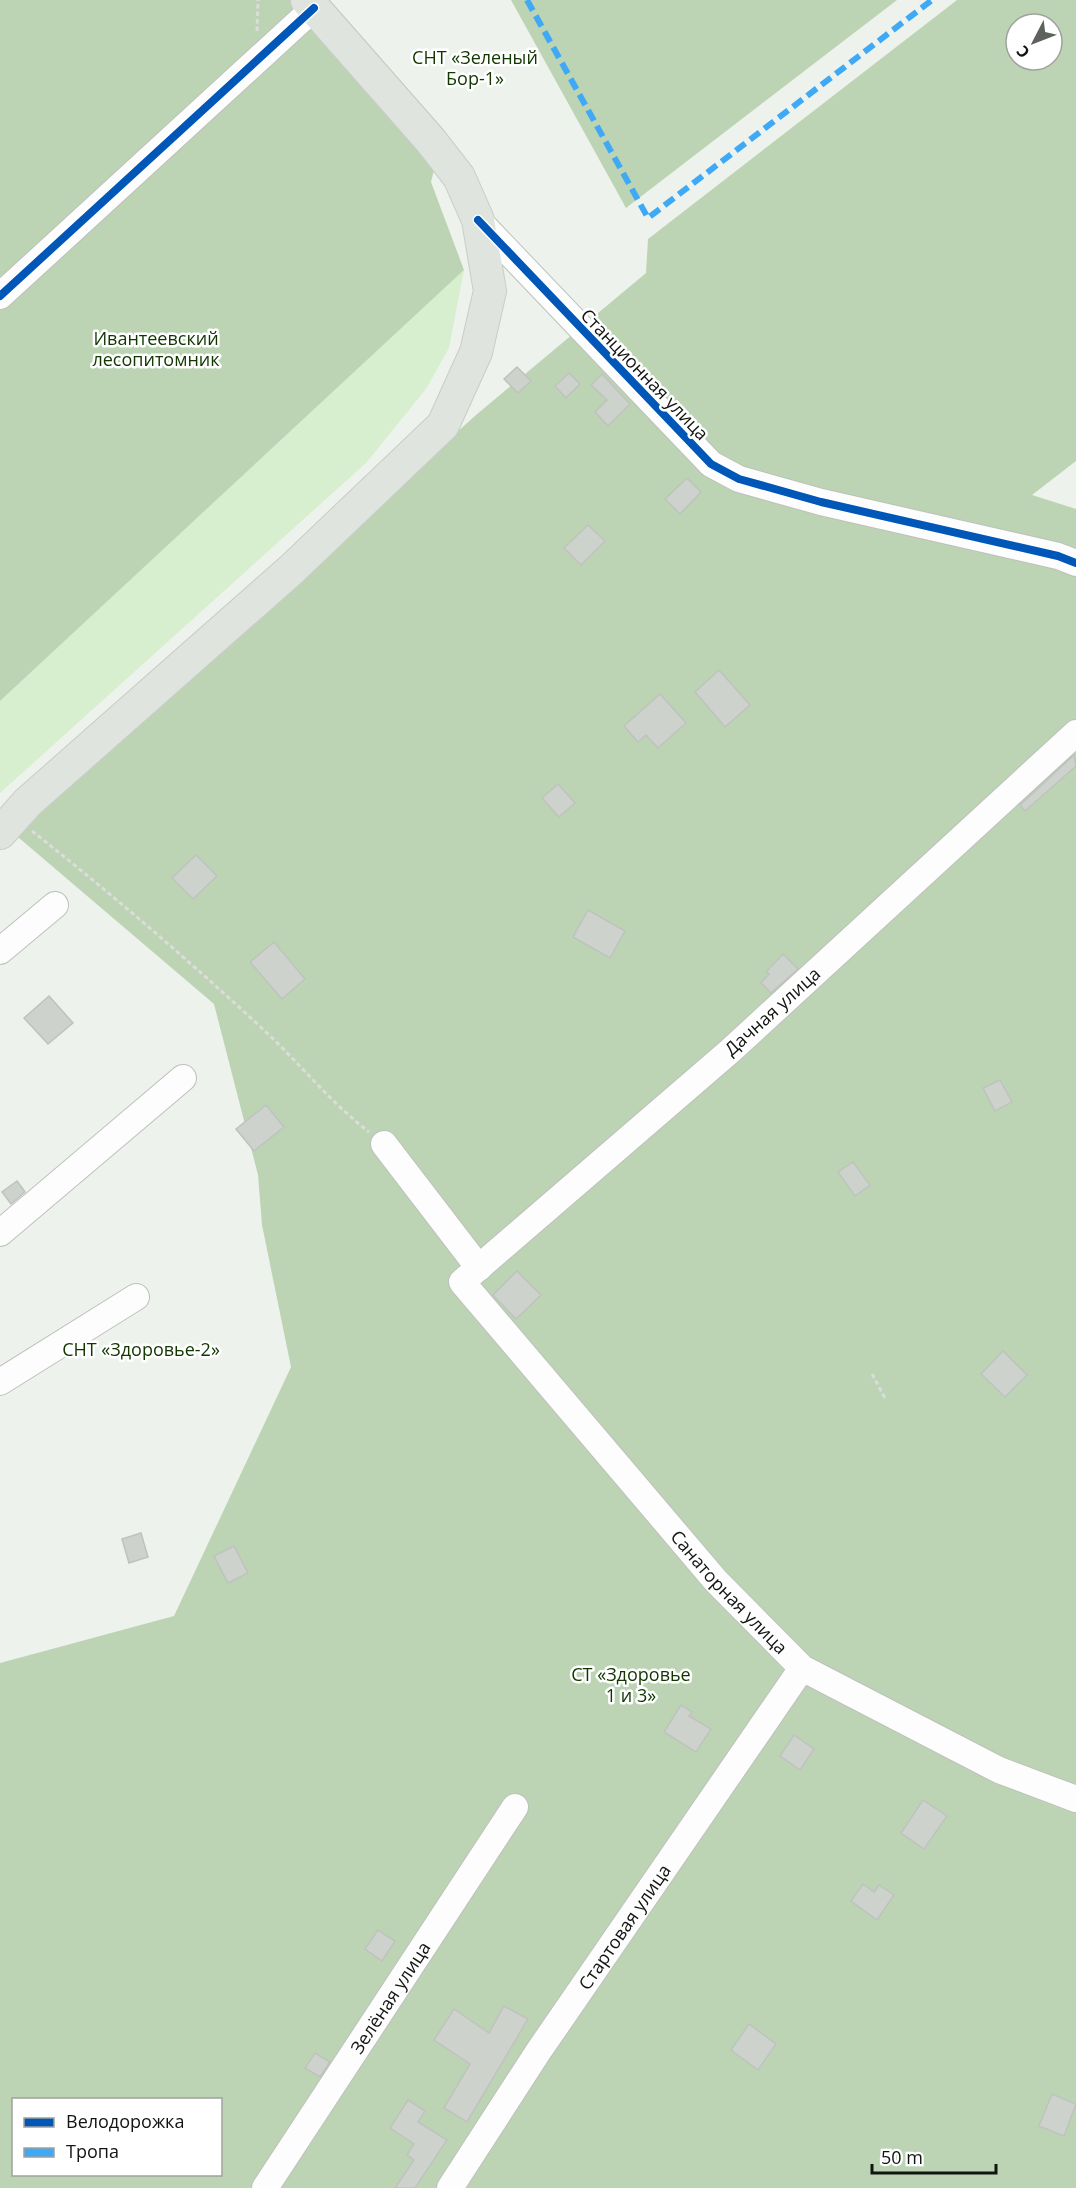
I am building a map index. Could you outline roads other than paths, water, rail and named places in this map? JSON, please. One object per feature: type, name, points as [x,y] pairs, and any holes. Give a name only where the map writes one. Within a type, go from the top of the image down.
[{"type":"main road","points":[[1,828],[27,802],[292,568],[443,425],[476,352],[490,291],[478,220],[459,177],[310,4]]},
{"type":"street","points":[[0,296],[310,4]]},
{"type":"street","name":"Станционная улица","points":[[478,220],[711,464],[739,479],[821,502],[1076,562]]},
{"type":"street","name":"Дачная улица","points":[[471,1275],[730,1051],[1076,733]]},
{"type":"street","points":[[0,951],[55,904]]},
{"type":"street","points":[[0,1233],[183,1078]]},
{"type":"street","name":"Санаторная улица","points":[[384,1144],[471,1275],[716,1581],[802,1668],[999,1770],[1076,1799]]},
{"type":"street","points":[[0,1382],[135,1297]]},
{"type":"street","name":"Стартовая улица","points":[[450,2188],[538,2052],[802,1668]]},
{"type":"street","name":"Зелёная улица","points":[[265,2188],[515,1807]]},
{"type":"park label","name":"СНТ «Зеленый Бор-1»","points":[[475,67]]},
{"type":"park label","name":"Ивантеевский лесопитомник","points":[[156,348]]},
{"type":"park label","name":"СНТ «Здоровье-2»","points":[[141,1349]]},
{"type":"park label","name":"СТ «Здоровье 1 и 3»","points":[[631,1684]]}]
